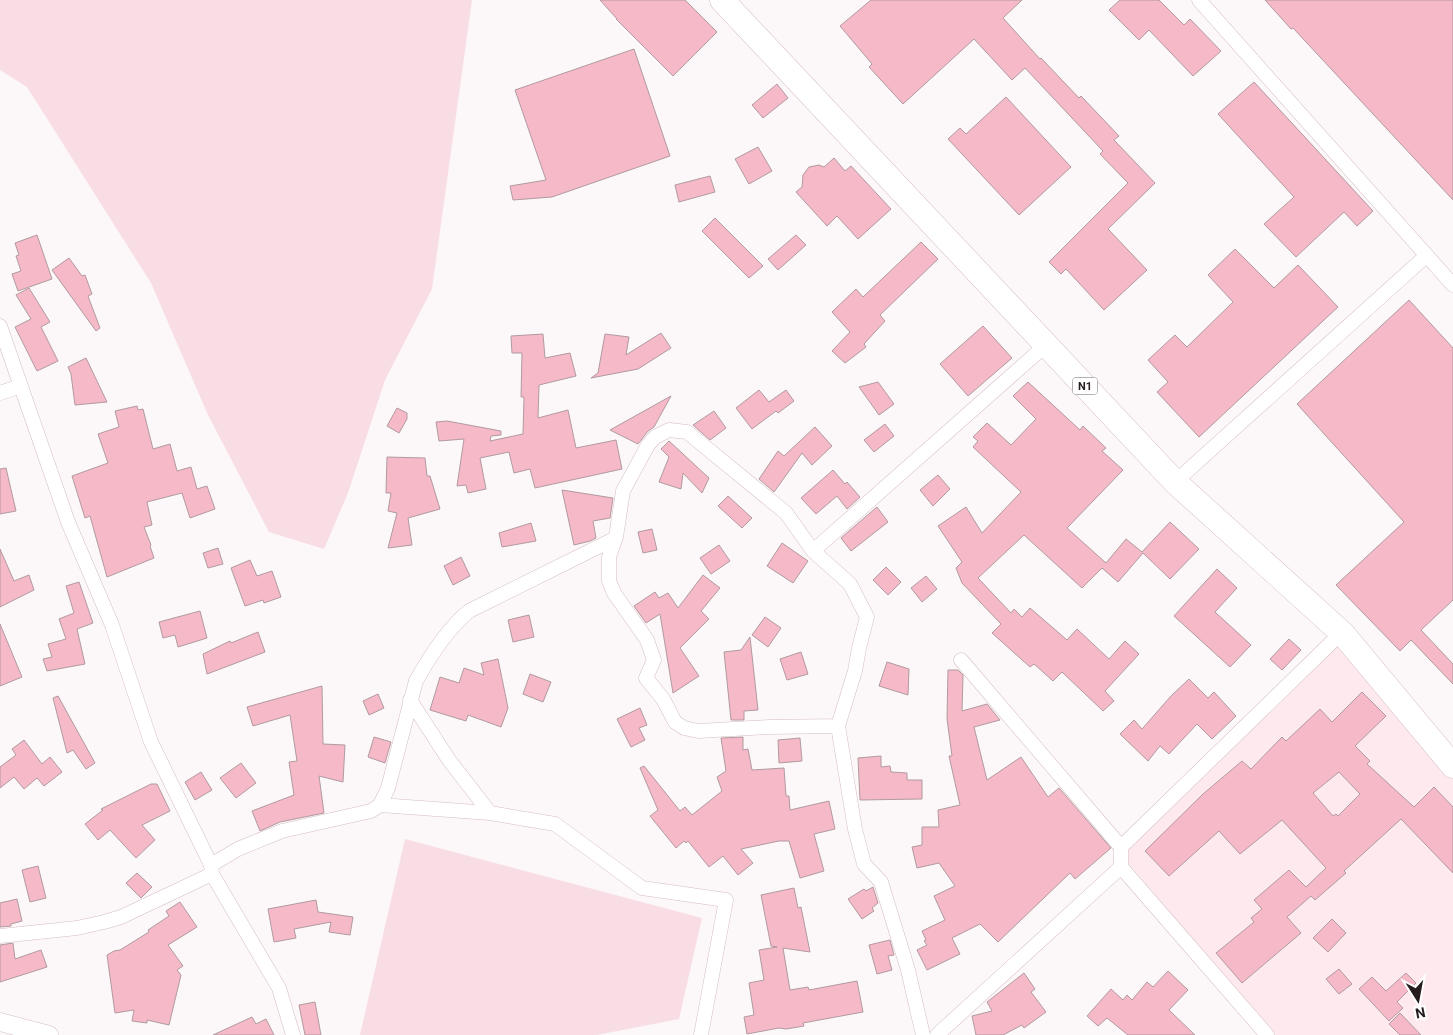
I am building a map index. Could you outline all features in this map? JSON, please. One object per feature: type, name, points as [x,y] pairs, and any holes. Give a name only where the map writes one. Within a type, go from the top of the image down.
[{"type":"highway","name":"N1","points":[[722,0],[1175,482],[1343,634],[1453,766]]},
{"type":"street","points":[[1199,0],[1453,285]]},
{"type":"street","points":[[1175,482],[1426,256]]},
{"type":"street","points":[[0,326],[68,522],[112,625],[151,742],[211,869],[278,988],[293,1035]]},
{"type":"street","points":[[814,551],[1046,345]]},
{"type":"street","points":[[0,393],[21,386]]},
{"type":"street","points":[[838,726],[698,731],[684,728],[675,722],[663,699],[646,678],[654,660],[647,640],[614,593],[609,581],[609,557],[624,491],[654,436],[669,430],[687,432],[786,512],[814,551],[850,584],[867,617],[855,671],[838,726],[864,864],[881,882],[908,970],[922,1035]]},
{"type":"street","points":[[380,805],[388,788],[416,680],[457,621],[469,611],[614,539]]},
{"type":"street","points":[[1121,847],[1337,636],[1343,634]]},
{"type":"street","points":[[961,660],[1121,847],[1121,867],[1267,1035]]},
{"type":"street","points":[[410,700],[449,760],[490,813]]},
{"type":"street","points":[[0,936],[77,928],[121,917],[211,869],[238,849],[282,831],[365,812],[380,805],[490,813],[555,824],[642,888],[726,900],[701,1035]]},
{"type":"street","points":[[937,1035],[1121,867]]},
{"type":"street","points":[[0,1022],[49,1035]]},
{"type":"shaded area","points":[[0,0],[472,0],[432,289],[385,380],[348,493],[324,549],[269,532],[208,415],[151,283],[27,87],[0,70]]},
{"type":"shaded area","points":[[1337,637],[1453,767],[1453,1035],[1273,1035],[1121,854]]},
{"type":"shaded area","points":[[405,839],[702,918],[679,1019],[597,1035],[360,1035]]},
{"type":"building","points":[[600,0],[685,0],[717,32],[673,76],[616,19]]},
{"type":"building","points":[[871,0],[1022,0],[1003,18],[1040,59],[1079,98],[1081,96],[1119,136],[1114,140],[1155,183],[1108,229],[1147,270],[1104,310],[1066,269],[1061,274],[1049,262],[1128,183],[1100,154],[1103,151],[1025,68],[1012,80],[974,39],[903,104],[869,67],[872,64],[840,26]]},
{"type":"building","points":[[1120,0],[1159,0],[1184,25],[1190,19],[1221,51],[1193,76],[1149,30],[1139,40],[1109,10]]},
{"type":"building","points":[[1265,0],[1453,0],[1453,200],[1293,28],[1291,29]]},
{"type":"building","points":[[634,49],[670,156],[552,197],[513,200],[510,186],[546,180],[515,90]]},
{"type":"building","points":[[1254,82],[1373,211],[1357,226],[1344,212],[1296,257],[1264,224],[1294,197],[1218,114]]},
{"type":"building","points":[[777,84],[788,98],[763,118],[752,105]]},
{"type":"building","points":[[1006,97],[1071,167],[1019,215],[948,139],[960,128],[966,134]]},
{"type":"building","points":[[758,147],[772,171],[749,184],[735,159]]},
{"type":"building","points":[[834,158],[845,171],[851,166],[891,209],[858,239],[837,216],[827,226],[796,192],[802,187],[803,175],[809,167],[819,165],[824,167]]},
{"type":"building","points":[[710,176],[715,192],[679,202],[675,185]]},
{"type":"building","points":[[715,218],[763,266],[749,278],[702,231]]},
{"type":"building","points":[[37,235],[52,279],[18,291],[12,274],[21,271],[16,256],[19,255],[15,243]]},
{"type":"building","points":[[796,235],[806,245],[778,270],[768,259]]},
{"type":"building","points":[[921,242],[938,259],[880,315],[885,321],[864,344],[866,347],[845,363],[832,351],[850,332],[832,312],[856,289],[863,297]]},
{"type":"building","points":[[1235,249],[1274,288],[1298,265],[1338,307],[1199,437],[1157,392],[1168,382],[1148,360],[1175,335],[1187,347],[1233,302],[1208,275]]},
{"type":"building","points":[[69,258],[82,276],[85,275],[92,294],[88,296],[100,328],[96,331],[52,270]]},
{"type":"building","points":[[29,288],[50,322],[41,327],[58,361],[37,371],[15,327],[31,319],[16,295]]},
{"type":"building","points":[[1409,300],[1453,348],[1453,600],[1421,630],[1453,664],[1453,684],[1411,640],[1400,651],[1336,585],[1404,522],[1297,404]]},
{"type":"building","points":[[983,326],[1012,358],[968,396],[940,364]]},
{"type":"building","points":[[661,333],[671,348],[638,369],[591,378],[598,373],[605,334],[629,337],[626,355]]},
{"type":"building","points":[[543,334],[545,358],[570,353],[576,376],[539,385],[538,418],[568,410],[576,448],[616,440],[622,469],[535,488],[530,469],[514,473],[509,452],[480,458],[486,489],[468,493],[466,485],[457,486],[464,439],[439,441],[436,422],[447,421],[501,431],[501,435],[491,436],[490,441],[523,434],[524,397],[521,397],[522,353],[512,353],[511,336]]},
{"type":"building","points":[[86,358],[107,402],[75,405],[71,374],[68,367]]},
{"type":"building","points":[[878,382],[894,404],[879,415],[859,387]]},
{"type":"building","points":[[1028,382],[1080,430],[1083,426],[1106,448],[1102,451],[1123,470],[1067,528],[1106,563],[1126,539],[1142,552],[1170,522],[1199,549],[1170,579],[1143,553],[1118,582],[1102,568],[1082,588],[1024,535],[978,578],[1011,613],[1014,609],[1022,617],[1030,608],[1067,640],[1077,629],[1109,659],[1125,641],[1139,654],[1105,691],[1114,701],[1103,711],[1062,672],[1053,681],[1034,664],[1030,667],[992,633],[1001,624],[962,583],[956,568],[962,562],[938,526],[966,507],[982,533],[1021,492],[973,447],[978,441],[973,437],[987,423],[1011,445],[1036,419],[1013,396]]},
{"type":"building","points":[[759,390],[769,402],[786,390],[794,401],[778,413],[776,411],[752,429],[736,408]]},
{"type":"building","points":[[671,396],[654,427],[648,431],[638,444],[610,430]]},
{"type":"building","points":[[137,406],[138,410],[143,409],[153,449],[170,444],[177,471],[191,467],[197,489],[207,486],[215,509],[190,518],[182,493],[147,502],[152,525],[144,527],[154,558],[107,577],[90,516],[85,518],[72,476],[108,463],[98,434],[119,427],[115,411]]},
{"type":"building","points":[[397,408],[407,413],[407,419],[399,433],[387,426]]},
{"type":"building","points":[[714,411],[726,428],[710,440],[693,425]]},
{"type":"building","points":[[885,424],[894,436],[874,452],[864,440]]},
{"type":"building","points":[[815,427],[832,446],[812,465],[802,453],[774,492],[759,479],[778,451],[784,456]]},
{"type":"building","points":[[669,441],[709,478],[702,493],[683,473],[681,489],[659,482],[669,457],[661,449]]},
{"type":"building","points":[[387,457],[425,458],[427,476],[430,476],[440,509],[408,518],[412,545],[388,548],[397,513],[388,511],[391,493],[386,493]]},
{"type":"building","points":[[6,468],[16,511],[0,514],[0,469]]},
{"type":"building","points":[[833,470],[860,497],[847,509],[837,496],[816,514],[801,498]]},
{"type":"building","points":[[938,475],[950,489],[933,506],[920,490]]},
{"type":"building","points":[[562,490],[613,498],[610,518],[593,521],[596,538],[574,545]]},
{"type":"building","points":[[728,496],[752,518],[742,528],[718,506]]},
{"type":"building","points":[[877,507],[888,522],[851,551],[841,538]]},
{"type":"building","points":[[531,523],[536,541],[502,547],[499,533]]},
{"type":"building","points":[[652,529],[657,550],[643,553],[638,532]]},
{"type":"building","points":[[782,543],[808,561],[793,583],[767,566]]},
{"type":"building","points":[[719,545],[730,561],[711,574],[700,558]]},
{"type":"building","points":[[218,548],[223,564],[208,568],[203,553]]},
{"type":"building","points":[[0,549],[14,581],[29,575],[34,590],[0,607]]},
{"type":"building","points":[[461,557],[470,576],[453,585],[444,566]]},
{"type":"building","points":[[250,560],[257,576],[272,571],[281,597],[264,603],[263,600],[245,606],[231,568]]},
{"type":"building","points":[[886,567],[901,582],[888,595],[873,580]]},
{"type":"building","points":[[1217,569],[1237,588],[1215,612],[1251,645],[1230,667],[1174,616]]},
{"type":"building","points":[[703,575],[720,588],[701,611],[709,619],[680,648],[699,676],[673,693],[660,614],[646,623],[634,606],[655,592],[659,598],[668,593],[678,608]]},
{"type":"building","points":[[926,576],[937,589],[922,602],[911,588]]},
{"type":"building","points":[[79,582],[93,623],[77,629],[85,664],[47,671],[43,659],[52,657],[48,644],[66,639],[59,619],[74,613],[66,586]]},
{"type":"building","points":[[200,611],[207,638],[178,647],[175,635],[163,638],[159,622]]},
{"type":"building","points":[[529,615],[534,637],[513,642],[508,620]]},
{"type":"building","points":[[765,617],[781,628],[768,647],[752,635]]},
{"type":"building","points":[[0,624],[22,677],[0,686]]},
{"type":"building","points":[[258,632],[265,652],[207,674],[203,654],[230,641],[231,643]]},
{"type":"building","points":[[750,637],[758,710],[744,711],[744,720],[731,720],[724,652],[741,650]]},
{"type":"building","points":[[1289,639],[1301,650],[1282,670],[1270,659]]},
{"type":"building","points":[[801,652],[808,674],[787,680],[780,659]]},
{"type":"building","points":[[498,659],[508,708],[501,727],[468,715],[466,721],[430,710],[440,677],[459,683],[464,668],[484,675],[481,663]]},
{"type":"building","points":[[887,662],[909,669],[908,695],[879,686]]},
{"type":"building","points":[[948,670],[958,670],[963,675],[962,711],[987,704],[1000,720],[974,727],[987,780],[1021,757],[1048,797],[1059,788],[1111,848],[1075,879],[1070,873],[998,942],[980,924],[952,938],[960,954],[927,970],[917,950],[927,945],[922,931],[945,920],[934,896],[955,886],[939,863],[917,868],[912,847],[922,845],[922,827],[939,827],[938,810],[960,805],[949,756],[952,756],[947,719]]},
{"type":"building","points":[[530,674],[551,682],[543,702],[523,694]]},
{"type":"building","points":[[1189,679],[1208,698],[1214,692],[1236,716],[1212,739],[1197,724],[1169,754],[1160,746],[1148,761],[1120,734],[1134,720],[1142,729]]},
{"type":"building","points":[[322,686],[323,744],[345,745],[343,782],[319,776],[324,813],[280,822],[260,831],[252,811],[294,795],[289,762],[297,761],[290,715],[253,726],[247,707]]},
{"type":"building","points":[[1362,692],[1386,716],[1355,746],[1370,761],[1367,764],[1414,807],[1434,787],[1453,807],[1453,873],[1401,819],[1344,871],[1346,873],[1315,900],[1311,896],[1287,917],[1301,933],[1242,983],[1216,953],[1254,922],[1251,918],[1262,909],[1254,900],[1289,870],[1306,887],[1326,868],[1282,820],[1240,854],[1219,831],[1169,876],[1145,851],[1203,794],[1242,761],[1251,769],[1282,737],[1286,741],[1320,709],[1332,722]],"holes":[[[1339,772],[1360,794],[1338,816],[1336,814],[1333,816],[1313,793]]]},
{"type":"building","points":[[378,694],[384,708],[369,715],[363,701]]},
{"type":"building","points":[[58,696],[95,763],[86,769],[73,750],[67,753],[53,698]]},
{"type":"building","points":[[640,708],[647,725],[639,728],[645,740],[631,747],[617,719]]},
{"type":"building","points":[[374,737],[391,742],[385,763],[368,757]]},
{"type":"building","points":[[743,737],[743,750],[748,749],[752,770],[784,768],[786,796],[789,796],[790,810],[829,801],[835,829],[814,834],[824,871],[800,878],[789,841],[779,841],[741,849],[753,863],[738,875],[723,856],[709,867],[688,841],[686,843],[684,841],[676,848],[650,816],[658,810],[640,768],[644,766],[680,811],[685,807],[692,815],[722,791],[717,777],[726,771],[721,738]]},
{"type":"building","points":[[800,738],[802,761],[779,763],[778,740]]},
{"type":"building","points":[[24,740],[42,764],[50,757],[62,772],[44,786],[37,778],[24,789],[14,777],[0,788],[0,767],[16,755],[12,749]]},
{"type":"building","points":[[881,756],[881,767],[890,766],[891,772],[907,773],[907,780],[922,780],[922,799],[860,800],[858,758]]},
{"type":"building","points":[[241,763],[256,783],[236,798],[220,778]]},
{"type":"building","points":[[201,772],[212,790],[195,800],[185,782]]},
{"type":"building","points":[[151,784],[157,784],[170,811],[142,825],[155,840],[136,858],[110,830],[98,840],[85,824],[103,810],[101,809]]},
{"type":"building","points":[[38,866],[46,898],[30,902],[22,870]]},
{"type":"building","points":[[137,873],[152,887],[141,898],[126,883]]},
{"type":"building","points":[[873,887],[878,903],[872,908],[874,911],[862,919],[848,899],[864,889],[866,891]]},
{"type":"building","points":[[794,888],[798,908],[801,907],[810,952],[783,948],[790,990],[808,987],[809,990],[857,981],[863,1012],[803,1023],[804,1026],[747,1034],[744,1017],[754,1015],[749,983],[764,980],[759,950],[777,947],[771,946],[761,895]]},
{"type":"building","points":[[17,899],[22,921],[11,924],[11,926],[0,927],[0,903]]},
{"type":"building","points":[[316,900],[318,912],[353,917],[350,935],[329,932],[331,922],[294,929],[296,938],[274,942],[268,909]]},
{"type":"building","points":[[180,902],[197,927],[168,945],[183,966],[177,970],[181,975],[169,1025],[147,1020],[147,1023],[132,1021],[134,1010],[115,1013],[107,955],[120,950],[149,932],[148,930],[169,916],[166,911]]},
{"type":"building","points":[[1332,919],[1346,933],[1328,952],[1313,938]]},
{"type":"building","points":[[890,940],[894,955],[888,956],[892,970],[877,974],[869,945]]},
{"type":"building","points":[[13,943],[15,959],[41,950],[47,967],[0,982],[0,945]]},
{"type":"building","points":[[1339,969],[1352,984],[1339,994],[1326,979]]},
{"type":"building","points":[[1168,971],[1188,990],[1169,1010],[1195,1035],[1128,1035],[1107,1018],[1098,1026],[1087,1016],[1111,989],[1123,1000],[1127,995],[1132,1000],[1147,982],[1153,987]]},
{"type":"building","points":[[1024,973],[1035,989],[1031,992],[1046,1012],[1024,1028],[1022,1025],[1003,1035],[976,1035],[972,1016],[992,1011],[987,1002]]},
{"type":"building","points":[[1406,973],[1416,983],[1397,1002],[1403,1008],[1389,1021],[1359,989],[1372,977],[1386,991]]},
{"type":"building","points":[[315,1002],[321,1035],[305,1035],[299,1005]]},
{"type":"building","points":[[1400,1013],[1421,1035],[1400,1035],[1389,1024]]},
{"type":"building","points":[[252,1017],[256,1024],[266,1019],[274,1035],[213,1035]]}]
